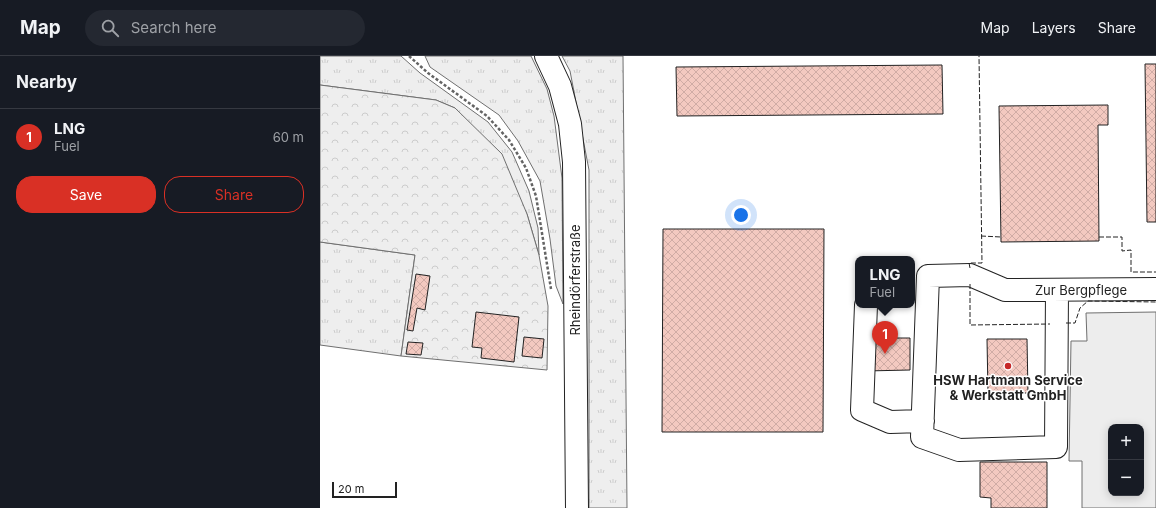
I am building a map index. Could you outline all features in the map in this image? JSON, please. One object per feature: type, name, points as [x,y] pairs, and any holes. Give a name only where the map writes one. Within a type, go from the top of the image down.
[{"type":"main road","name":"Rheindörferstraße","points":[[546,56],[560,86],[570,124],[574,162],[577,508]]},
{"type":"main road","name":"Zur Bergpflege","points":[[920,278],[970,275],[1005,290],[1156,289]]},
{"type":"main road","points":[[920,278],[923,421],[922,438],[959,450],[1056,447],[1057,290]]},
{"type":"main road","points":[[866,308],[862,410],[890,422],[923,421]]},
{"type":"path","points":[[409,56],[428,73],[487,116],[509,140],[526,168],[536,196],[552,292]]},
{"type":"green space","points":[[320,56],[401,56],[420,73],[488,122],[512,152],[529,191],[538,228],[539,255],[527,214],[455,108],[436,100],[320,85]]},
{"type":"green space","points":[[425,56],[531,56],[547,89],[554,116],[562,178],[563,304],[556,286],[540,181],[518,141],[499,115],[430,67]]},
{"type":"green space","points":[[562,56],[623,56],[627,508],[589,508],[589,170],[570,71]]},
{"type":"green space","points":[[320,85],[436,100],[455,108],[502,154],[527,214],[539,255],[548,306],[547,370],[401,356],[415,255],[320,242]]},
{"type":"green space","points":[[320,242],[415,255],[401,356],[320,345]]},
{"type":"shaded area","points":[[1156,312],[1156,508],[1082,508],[1082,461],[1069,461],[1071,341],[1087,341],[1086,313]]},
{"type":"building","points":[[1145,64],[1156,64],[1156,222],[1147,222]]},
{"type":"building","points":[[942,65],[943,114],[677,116],[676,67]]},
{"type":"building","points":[[1108,105],[1108,125],[1098,125],[1099,241],[1001,242],[999,106]]},
{"type":"building","points":[[663,229],[824,229],[823,432],[662,432]]},
{"type":"building","points":[[416,274],[430,276],[425,310],[417,308],[413,331],[407,330]]},
{"type":"building","points":[[476,312],[519,317],[514,362],[481,358],[482,348],[472,347]]},
{"type":"building","points":[[524,337],[544,339],[542,358],[522,356]]},
{"type":"building","points":[[865,338],[910,338],[910,370],[865,371]]},
{"type":"building","name":"HSW Hartmann Service & Werkstatt GmbH","points":[[987,339],[1027,339],[1028,393],[988,393]]},
{"type":"building","points":[[408,342],[423,343],[421,355],[406,354]]},
{"type":"building","points":[[980,462],[1047,462],[1047,508],[991,508],[991,498],[980,497]]},
{"type":"fence","points":[[970,268],[969,263],[982,263],[979,56]]},
{"type":"fence","points":[[981,236],[1001,237]]},
{"type":"fence","points":[[1099,237],[1122,237],[1122,251],[1131,250],[1131,272],[1156,272]]},
{"type":"fence","points":[[970,284],[970,325],[1050,324]]},
{"type":"fence","points":[[1066,323],[1075,323],[1080,308],[1088,301],[1156,302]]},
{"type":"place","name":"LNG","points":[[885,354]]},
{"type":"place","name":"HSW Hartmann Service & Werkstatt GmbH","points":[[1008,366]]}]
